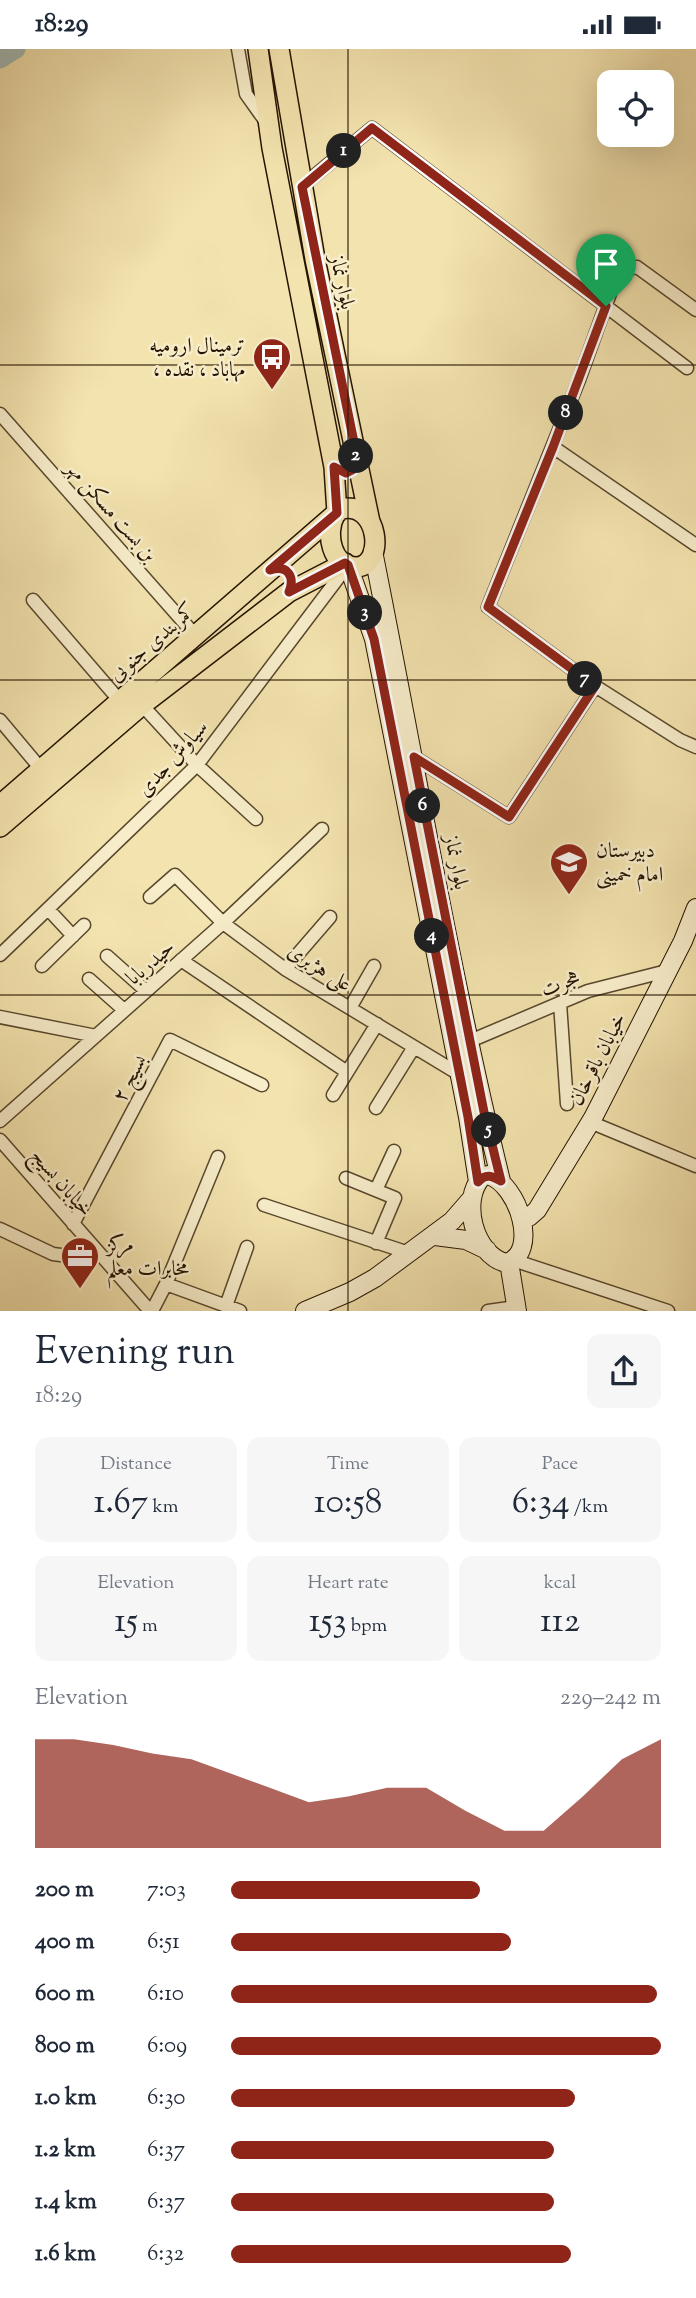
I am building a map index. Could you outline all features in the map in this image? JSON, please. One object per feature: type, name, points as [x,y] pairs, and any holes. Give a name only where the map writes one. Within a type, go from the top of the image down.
[{"type":"main road","points":[[258,49],[268,120],[334,467],[336,514]]},
{"type":"main road","name":"بلوار نماز","points":[[279,49],[302,187],[370,522]]},
{"type":"main road","points":[[268,120],[289,109]]},
{"type":"main road","points":[[334,467],[346,473],[358,462]]},
{"type":"main road","points":[[348,507],[357,509],[370,522],[375,541],[370,559],[356,567],[347,564],[334,552],[330,543],[330,523],[336,514],[348,507]]},
{"type":"main road","name":"کمربندی جنوبی","points":[[0,805],[336,514]]},
{"type":"main road","name":"بلوار نماز","points":[[373,551],[490,1134],[501,1181],[513,1197],[521,1218]]},
{"type":"main road","name":"بلوار نماز","points":[[347,564],[374,639],[472,1142],[477,1231],[487,1250]]},
{"type":"main road","name":"کمربندی جنوبی","points":[[0,827],[142,705],[289,592],[347,564]]},
{"type":"main road","points":[[270,570],[278,567],[286,569],[291,575],[289,592]]},
{"type":"main road","points":[[363,608],[370,595],[376,594],[383,598]]},
{"type":"main road","name":"خیابان باقرخان","points":[[521,1218],[528,1217],[537,1210],[590,1122],[683,941],[696,908]]},
{"type":"main road","points":[[472,1142],[478,1147],[485,1146],[490,1134]]},
{"type":"main road","points":[[305,1311],[351,1292],[375,1278],[435,1235],[452,1221],[482,1177],[488,1175],[501,1181]]},
{"type":"main road","points":[[517,1309],[511,1261],[521,1249],[521,1218]]},
{"type":"main road","points":[[435,1235],[466,1240],[487,1250],[500,1261],[511,1261]]},
{"type":"street","points":[[238,49],[246,94],[268,120]]},
{"type":"street","points":[[302,187],[372,128],[687,368]]},
{"type":"street","points":[[696,310],[637,267],[628,268],[620,275],[488,607],[595,686],[680,740],[696,747]]},
{"type":"street","name":"بن بست مسکن مهر","points":[[0,414],[195,635]]},
{"type":"street","points":[[553,447],[696,545]]},
{"type":"street","name":"سیاوش جدی","points":[[0,955],[197,765],[347,564]]},
{"type":"street","points":[[33,600],[120,701]]},
{"type":"street","points":[[414,757],[509,817],[595,686]]},
{"type":"street","points":[[142,705],[197,765],[256,819]]},
{"type":"street","points":[[0,720],[41,769]]},
{"type":"street","name":"حیدربابا","points":[[0,1121],[223,923],[322,829]]},
{"type":"street","name":"علی هژبری","points":[[150,897],[175,874],[223,923],[285,969],[459,1074]]},
{"type":"street","points":[[48,909],[73,936]]},
{"type":"street","points":[[285,969],[330,917]]},
{"type":"street","points":[[42,965],[84,925]]},
{"type":"street","points":[[107,956],[145,990]]},
{"type":"street","points":[[181,960],[347,1072]]},
{"type":"street","points":[[350,1008],[374,967]]},
{"type":"street","name":"هجرت","points":[[470,1041],[588,991],[667,971]]},
{"type":"street","points":[[89,979],[124,1010]]},
{"type":"street","points":[[560,1003],[567,1104]]},
{"type":"street","points":[[0,1017],[96,1035]]},
{"type":"street","points":[[333,1095],[377,1024]]},
{"type":"street","name":"بسیج ۲","points":[[73,1224],[170,1040],[262,1085]]},
{"type":"street","points":[[376,1108],[414,1047]]},
{"type":"street","points":[[590,1122],[696,1166]]},
{"type":"street","name":"خیابان بسیج","points":[[0,1140],[151,1311]]},
{"type":"street","points":[[376,1190],[394,1151]]},
{"type":"street","points":[[151,1311],[166,1284],[218,1157]]},
{"type":"street","points":[[346,1178],[395,1198],[376,1243]]},
{"type":"street","points":[[264,1205],[409,1254]]},
{"type":"street","points":[[0,1229],[53,1254],[76,1257],[94,1247]]},
{"type":"street","points":[[226,1306],[247,1247]]},
{"type":"street","points":[[511,1261],[668,1311]]},
{"type":"street","points":[[166,1284],[240,1311]]},
{"type":"street","points":[[488,1311],[517,1309]]},
{"type":"waterway","points":[[0,59],[16,49]]},
{"type":"place","name":"ترمینال ارومیه ، مهاباد ، نقده","points":[[272,391]]},
{"type":"place","name":"دبیرستان امام خمینی","points":[[569,896]]},
{"type":"place","name":"مرکز مخابرات معلم","points":[[80,1290]]},
{"type":"route","points":[[372,128],[606,306],[553,447],[488,607],[595,686],[509,817],[414,757],[454,966],[501,1181],[488,1175],[478,1182],[468,1117],[374,639],[345,563],[289,592],[291,575],[286,569],[278,567],[270,570],[337,513],[334,467],[346,473],[358,462],[302,187],[372,128]]}]
